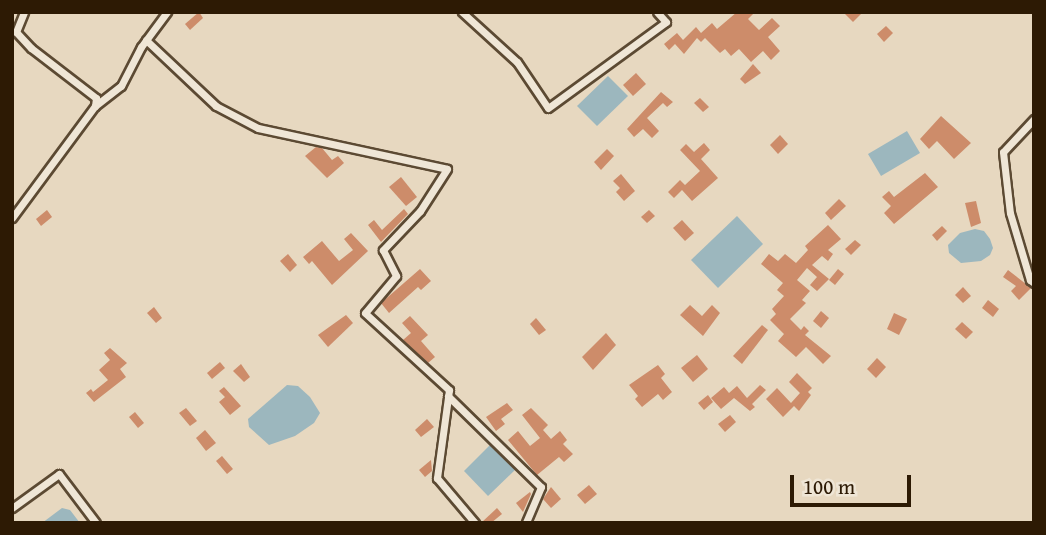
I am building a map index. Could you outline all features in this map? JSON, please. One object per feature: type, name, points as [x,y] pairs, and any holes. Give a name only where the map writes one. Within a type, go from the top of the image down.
[{"type":"street","points":[[24,12],[16,32],[96,98],[95,106]]},
{"type":"street","points":[[12,218],[95,106],[121,86],[146,40],[167,12]]},
{"type":"street","points":[[462,12],[517,62],[548,108],[666,22],[657,12]]},
{"type":"street","points":[[146,40],[216,106],[258,128],[447,169],[420,211],[383,250],[396,276],[365,313],[449,390],[437,478],[475,523]]},
{"type":"street","points":[[1034,119],[1003,152],[1010,213],[1030,281],[1034,283]]},
{"type":"street","points":[[448,396],[541,487],[526,523]]},
{"type":"street","points":[[12,508],[59,474],[96,523]]},
{"type":"water","points":[[608,76],[628,96],[597,126],[577,106]]},
{"type":"water","points":[[907,131],[920,153],[881,176],[868,154]]},
{"type":"water","points":[[737,216],[763,244],[718,288],[691,260]]},
{"type":"water","points":[[975,229],[984,231],[993,248],[990,255],[981,261],[961,263],[949,253],[948,245],[960,233]]},
{"type":"water","points":[[287,385],[298,386],[310,397],[320,413],[314,423],[295,436],[269,445],[249,427],[248,419]]},
{"type":"water","points":[[491,444],[516,469],[488,496],[464,471]]},
{"type":"water","points":[[62,508],[70,510],[80,523],[42,523]]},
{"type":"building","points":[[199,12],[203,18],[190,30],[185,24]]},
{"type":"building","points":[[737,12],[755,12],[748,19],[759,30],[772,18],[780,26],[768,37],[780,51],[771,60],[763,51],[751,62],[739,49],[731,56],[725,49],[720,53],[705,38],[701,42],[697,38],[684,54],[675,44],[669,50],[664,44],[677,33],[683,40],[696,27],[701,33],[712,23],[717,29]]},
{"type":"building","points":[[843,12],[863,12],[853,22]]},
{"type":"building","points":[[886,26],[893,33],[884,42],[877,34]]},
{"type":"building","points":[[753,64],[761,73],[745,84],[740,79]]},
{"type":"building","points":[[636,73],[646,84],[633,96],[623,85]]},
{"type":"building","points":[[661,92],[673,102],[667,107],[663,103],[647,118],[659,131],[652,138],[643,129],[634,137],[627,129]]},
{"type":"building","points":[[700,98],[709,107],[703,112],[694,103]]},
{"type":"building","points":[[941,116],[971,143],[954,159],[937,141],[929,149],[920,139]]},
{"type":"building","points":[[780,135],[788,144],[778,154],[770,145]]},
{"type":"building","points":[[704,143],[710,150],[701,159],[718,178],[692,201],[682,190],[674,198],[668,192],[680,180],[685,185],[700,171],[680,150],[686,144],[694,152]]},
{"type":"building","points":[[316,147],[322,148],[332,160],[338,156],[344,163],[327,178],[305,156]]},
{"type":"building","points":[[607,149],[614,156],[601,170],[594,162]]},
{"type":"building","points":[[925,173],[938,187],[894,224],[884,213],[891,206],[882,197],[889,191],[894,197]]},
{"type":"building","points":[[621,174],[635,191],[624,201],[616,192],[620,188],[613,181]]},
{"type":"building","points":[[401,177],[417,197],[406,206],[389,187]]},
{"type":"building","points":[[839,199],[846,206],[831,220],[825,213]]},
{"type":"building","points":[[976,201],[981,223],[971,227],[965,203]]},
{"type":"building","points":[[404,209],[408,214],[381,242],[368,225],[374,220],[382,230]]},
{"type":"building","points":[[47,210],[52,217],[41,226],[36,219]]},
{"type":"building","points":[[649,210],[655,216],[647,223],[641,217]]},
{"type":"building","points":[[682,220],[694,233],[685,241],[673,228]]},
{"type":"building","points":[[828,225],[841,239],[828,250],[833,254],[828,261],[822,256],[812,265],[829,279],[817,291],[810,285],[817,277],[807,268],[797,280],[810,291],[802,300],[806,303],[790,319],[801,330],[804,326],[809,331],[805,335],[831,356],[823,364],[806,347],[796,357],[778,341],[784,334],[770,320],[776,314],[772,309],[784,296],[777,290],[783,283],[761,264],[769,254],[778,261],[785,254],[796,263],[808,250],[805,246]]},
{"type":"building","points":[[942,226],[947,231],[937,241],[932,235]]},
{"type":"building","points":[[351,233],[368,251],[332,285],[312,261],[309,264],[303,257],[322,241],[339,261],[353,250],[344,239]]},
{"type":"building","points":[[855,240],[861,245],[851,255],[845,249]]},
{"type":"building","points":[[288,254],[297,265],[290,272],[280,261]]},
{"type":"building","points":[[420,269],[431,281],[421,290],[418,287],[389,313],[381,303]]},
{"type":"building","points":[[838,269],[844,274],[835,285],[829,280]]},
{"type":"building","points":[[1008,270],[1031,288],[1019,300],[1011,291],[1016,286],[1003,277]]},
{"type":"building","points":[[963,287],[971,296],[963,303],[955,295]]},
{"type":"building","points":[[988,300],[999,309],[993,317],[982,308]]},
{"type":"building","points":[[690,305],[702,316],[712,305],[720,313],[703,336],[680,315]]},
{"type":"building","points":[[154,307],[162,318],[156,323],[147,313]]},
{"type":"building","points":[[821,311],[829,318],[821,328],[813,321]]},
{"type":"building","points":[[894,313],[907,319],[899,335],[887,329]]},
{"type":"building","points":[[346,315],[353,323],[328,347],[318,335]]},
{"type":"building","points":[[410,316],[428,335],[421,341],[435,357],[428,363],[403,340],[411,333],[402,323]]},
{"type":"building","points":[[536,318],[546,330],[539,335],[530,324]]},
{"type":"building","points":[[962,322],[973,332],[966,339],[955,329]]},
{"type":"building","points":[[762,325],[768,330],[742,364],[733,356]]},
{"type":"building","points":[[606,333],[616,345],[593,370],[582,357]]},
{"type":"building","points":[[110,348],[127,363],[120,369],[126,377],[94,402],[86,393],[91,389],[93,392],[108,380],[99,370],[110,360],[104,353]]},
{"type":"building","points":[[697,355],[708,369],[693,382],[681,368]]},
{"type":"building","points":[[877,358],[886,367],[876,378],[867,369]]},
{"type":"building","points":[[220,362],[225,368],[212,379],[207,373]]},
{"type":"building","points":[[241,364],[250,377],[244,382],[233,371]]},
{"type":"building","points":[[658,365],[665,374],[661,378],[672,392],[663,400],[658,394],[642,407],[635,399],[638,396],[629,385]]},
{"type":"building","points":[[797,373],[812,388],[808,392],[811,395],[799,411],[794,406],[783,417],[766,399],[777,388],[791,403],[800,393],[789,382]]},
{"type":"building","points":[[760,385],[766,390],[752,404],[755,407],[750,411],[734,398],[721,409],[711,398],[724,387],[729,393],[737,386],[747,398]]},
{"type":"building","points":[[224,387],[241,406],[230,415],[219,402],[225,397],[219,391]]},
{"type":"building","points":[[708,395],[713,402],[704,410],[698,403]]},
{"type":"building","points":[[507,403],[513,410],[501,419],[505,424],[496,431],[486,417]]},
{"type":"building","points":[[186,408],[197,421],[190,426],[179,413]]},
{"type":"building","points":[[531,408],[548,425],[543,430],[551,439],[560,431],[567,440],[563,444],[573,454],[564,462],[559,457],[537,475],[508,440],[518,431],[530,446],[540,438],[522,415]]},
{"type":"building","points":[[135,412],[144,423],[138,428],[129,417]]},
{"type":"building","points":[[730,415],[736,422],[725,432],[718,424]]},
{"type":"building","points":[[427,419],[434,427],[421,437],[415,430]]},
{"type":"building","points":[[205,430],[216,443],[206,451],[196,438]]},
{"type":"building","points":[[222,456],[233,469],[227,474],[216,461]]},
{"type":"building","points":[[431,460],[432,471],[425,477],[419,470]]},
{"type":"building","points":[[589,485],[597,494],[585,504],[577,495]]},
{"type":"building","points":[[551,487],[561,499],[551,508],[543,499]]},
{"type":"building","points":[[530,492],[531,494],[523,512],[516,503]]},
{"type":"building","points":[[497,508],[502,514],[491,523],[481,523]]}]
